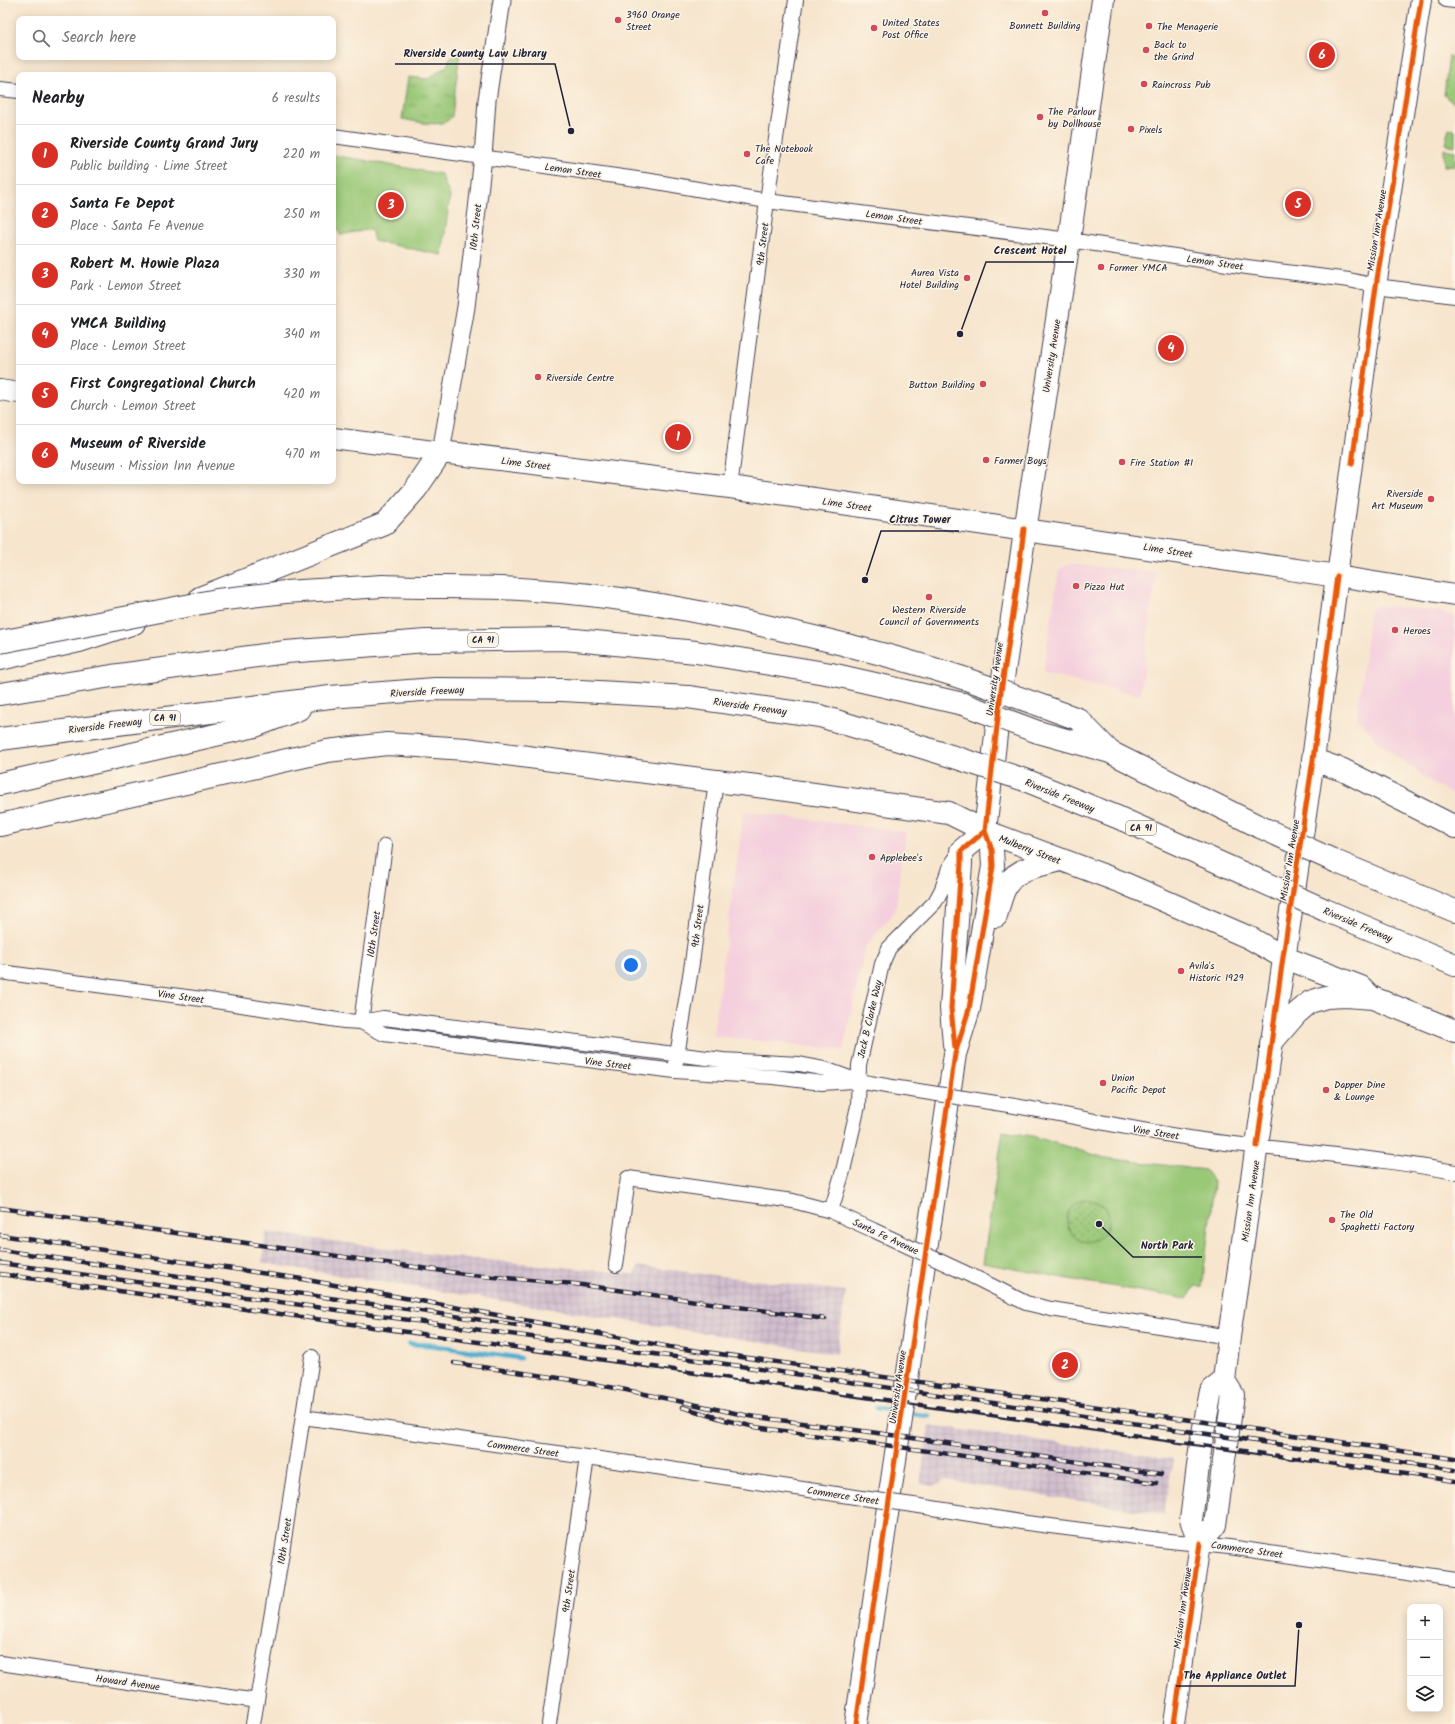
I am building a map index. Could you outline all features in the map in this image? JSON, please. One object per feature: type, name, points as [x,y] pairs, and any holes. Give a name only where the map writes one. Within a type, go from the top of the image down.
[{"type":"main road","name":"University Avenue","points":[[856,1724],[955,1054],[969,1010],[993,866],[992,850],[985,831],[1000,692],[1069,240],[1103,0]]},
{"type":"main road","name":"Mission Inn Avenue","points":[[1174,1724],[1200,1543],[1215,1525],[1233,1395],[1224,1381],[1229,1337],[1272,1043],[1283,957],[1313,760],[1376,286],[1421,0]]},
{"type":"main road","points":[[0,390],[16,393]]},
{"type":"main road","name":"Lime Street","points":[[336,438],[730,487],[1024,528],[1455,595]]},
{"type":"main road","points":[[0,659],[79,641],[128,626],[385,524],[416,489],[441,452]]},
{"type":"main road","points":[[0,642],[217,600],[285,592],[383,586],[534,590],[647,602],[732,618],[903,659],[966,679],[1078,719],[1110,752]]},
{"type":"main road","name":"CA 91","points":[[0,694],[112,676],[286,652],[426,641],[565,639],[704,653],[831,674],[963,704],[1038,732],[1110,752],[1258,826],[1336,862],[1455,911]]},
{"type":"main road","name":"Riverside Freeway","points":[[0,739],[330,697],[435,689],[563,690],[688,697],[820,716],[1025,780],[1117,817],[1325,910],[1455,965]]},
{"type":"main road","points":[[0,784],[256,726],[330,697]]},
{"type":"main road","name":"Mulberry Street","points":[[0,825],[327,751],[387,744],[474,750],[949,813],[985,831],[1142,892],[1250,938],[1283,957],[1361,987],[1373,998]]},
{"type":"main road","points":[[1313,760],[1343,770],[1455,827]]},
{"type":"main road","points":[[961,851],[985,831]]},
{"type":"main road","name":"University Avenue","points":[[955,1054],[951,1008],[961,851]]},
{"type":"main road","points":[[980,945],[991,935],[1002,892],[1008,881],[1018,873],[1032,867],[1060,860]]},
{"type":"main road","points":[[1272,1043],[1296,1014],[1310,1002],[1326,997],[1346,996],[1373,998],[1455,1031]]},
{"type":"street","name":"10th Street","points":[[441,452],[466,307],[483,157],[486,100],[502,0]]},
{"type":"street","name":"9th Street","points":[[730,487],[796,0]]},
{"type":"street","points":[[1446,0],[1455,1]]},
{"type":"street","points":[[0,89],[16,91]]},
{"type":"street","name":"Lemon Street","points":[[336,136],[651,181],[768,200],[1069,240],[1247,267],[1349,280],[1376,286],[1455,296]]},
{"type":"street","name":"9th Street","points":[[675,1071],[692,963],[716,781]]},
{"type":"street","name":"10th Street","points":[[361,1022],[385,846]]},
{"type":"street","name":"Jack B Clarke Way","points":[[831,1211],[841,1178],[858,1106],[859,1065],[878,981],[887,953],[899,937],[935,902],[942,889],[949,868],[961,851]]},
{"type":"street","name":"Vine Street","points":[[0,972],[209,1000],[344,1021],[361,1022],[383,1018],[723,1060],[799,1064],[825,1069],[858,1081],[996,1103],[1133,1129],[1226,1143],[1455,1172]]},
{"type":"street","name":"Vine Street","points":[[361,1022],[384,1034],[675,1071],[774,1077],[822,1083],[858,1081]]},
{"type":"street","name":"Santa Fe Avenue","points":[[616,1265],[628,1178],[793,1201],[831,1211],[972,1276],[1026,1303],[1051,1309],[1229,1337]]},
{"type":"street","name":"10th Street","points":[[253,1724],[281,1559],[312,1357]]},
{"type":"street","name":"Commerce Street","points":[[303,1417],[588,1457],[1027,1523],[1160,1540],[1200,1543],[1455,1580]]},
{"type":"street","name":"9th Street","points":[[549,1724],[588,1457]]},
{"type":"street","name":"Howard Avenue","points":[[0,1663],[257,1701]]},
{"type":"shaded area","points":[[1068,564],[1156,572],[1140,695],[1043,673],[1059,570]]},
{"type":"shaded area","points":[[1378,605],[1438,611],[1455,617],[1455,796],[1435,785],[1379,743],[1357,717],[1370,610]]},
{"type":"shaded area","points":[[744,811],[906,832],[895,911],[865,947],[843,1050],[713,1036]]},
{"type":"shaded area","points":[[266,1232],[444,1256],[635,1274],[638,1266],[846,1291],[837,1354],[262,1263]]},
{"type":"shaded area","points":[[929,1425],[1173,1459],[1164,1514],[946,1480],[932,1486],[920,1483]]},
{"type":"green space","points":[[460,51],[452,116],[443,123],[436,124],[402,119],[408,77],[428,79],[448,65],[449,59]]},
{"type":"green space","points":[[1449,55],[1455,63],[1455,101],[1453,103],[1444,95]]},
{"type":"green space","points":[[1449,128],[1455,131],[1455,146],[1445,144]]},
{"type":"green space","points":[[1444,149],[1455,151],[1455,165],[1444,166]]},
{"type":"green space","points":[[336,156],[441,174],[450,196],[442,255],[374,241],[371,229],[340,235],[336,223]]},
{"type":"green space","points":[[1003,1131],[1032,1136],[1105,1158],[1206,1170],[1214,1184],[1202,1287],[1195,1286],[1187,1299],[983,1263]]},
{"type":"green space","points":[[1088,1199],[1103,1205],[1109,1220],[1103,1235],[1088,1241],[1073,1235],[1067,1220],[1073,1205]]},
{"type":"waterway","points":[[409,1344],[430,1345],[520,1358]]},
{"type":"waterway","points":[[877,1408],[898,1411]]},
{"type":"waterway","points":[[908,1413],[929,1416]]},
{"type":"railway","points":[[0,1208],[471,1275],[575,1284],[825,1319]]},
{"type":"railway","points":[[0,1235],[302,1279],[670,1347],[1205,1422],[1455,1459]]},
{"type":"railway","points":[[0,1250],[530,1327]]},
{"type":"railway","points":[[0,1263],[740,1366],[1455,1470]]},
{"type":"railway","points":[[0,1274],[1092,1428],[1455,1481]]},
{"type":"railway","points":[[454,1363],[566,1379],[749,1416],[1161,1474]]},
{"type":"railway","points":[[682,1407],[755,1427],[1157,1483]]},
{"type":"cycle path","points":[[1352,464],[1376,286],[1421,0]]},
{"type":"cycle path","points":[[856,1724],[955,1054],[969,1009],[993,866],[992,850],[985,831],[1001,691],[1014,608],[1024,529]]},
{"type":"cycle path","points":[[1257,1146],[1283,957],[1313,760],[1337,576]]},
{"type":"cycle path","points":[[955,1048],[951,1008],[961,851],[985,831]]},
{"type":"cycle path","points":[[1174,1724],[1200,1543]]},
{"type":"place","name":"Bonnett Building","points":[[1045,13]]},
{"type":"place","name":"3960 Orange Street","points":[[618,20]]},
{"type":"place","name":"The Menagerie","points":[[1149,26]]},
{"type":"place","name":"United States Post Office","points":[[874,28]]},
{"type":"place","name":"Back to the Grind","points":[[1146,50]]},
{"type":"place","name":"Museum of Riverside","points":[[1322,55]]},
{"type":"place","name":"Raincross Pub","points":[[1144,84]]},
{"type":"place","name":"The Parlour by Dollhouse","points":[[1040,117]]},
{"type":"place","name":"Pixels","points":[[1131,129]]},
{"type":"place","name":"Riverside County Law Library","points":[[571,131]]},
{"type":"place","name":"The Notebook Cafe","points":[[747,154]]},
{"type":"place","name":"First Congregational Church","points":[[1298,204]]},
{"type":"place","name":"Robert M. Howie Plaza","points":[[391,205]]},
{"type":"place","name":"Former YMCA","points":[[1101,267]]},
{"type":"place","name":"Aurea Vista Hotel Building","points":[[967,278]]},
{"type":"place","name":"Crescent Hotel","points":[[960,334]]},
{"type":"place","name":"YMCA Building","points":[[1171,348]]},
{"type":"place","name":"Riverside Centre","points":[[538,377]]},
{"type":"place","name":"Button Building","points":[[983,384]]},
{"type":"place","name":"Riverside County Grand Jury","points":[[678,437]]},
{"type":"place","name":"Farmer Boys","points":[[986,460]]},
{"type":"place","name":"Fire Station #1","points":[[1122,462]]},
{"type":"place","name":"Riverside Art Museum","points":[[1431,499]]},
{"type":"place","name":"Citrus Tower","points":[[865,580]]},
{"type":"place","name":"Pizza Hut","points":[[1076,586]]},
{"type":"place","name":"Western Riverside Council of Governments","points":[[929,597]]},
{"type":"place","name":"Heroes","points":[[1395,630]]},
{"type":"place","name":"Applebee's","points":[[872,857]]},
{"type":"place","name":"Avila's Historic 1929","points":[[1181,971]]},
{"type":"place","name":"Union Pacific Depot","points":[[1103,1083]]},
{"type":"place","name":"Dapper Dine & Lounge","points":[[1326,1090]]},
{"type":"place","name":"The Old Spaghetti Factory","points":[[1332,1220]]},
{"type":"place","name":"North Park","points":[[1099,1224]]},
{"type":"place","name":"Santa Fe Depot","points":[[1065,1365]]},
{"type":"place","name":"The Appliance Outlet","points":[[1299,1625]]}]
